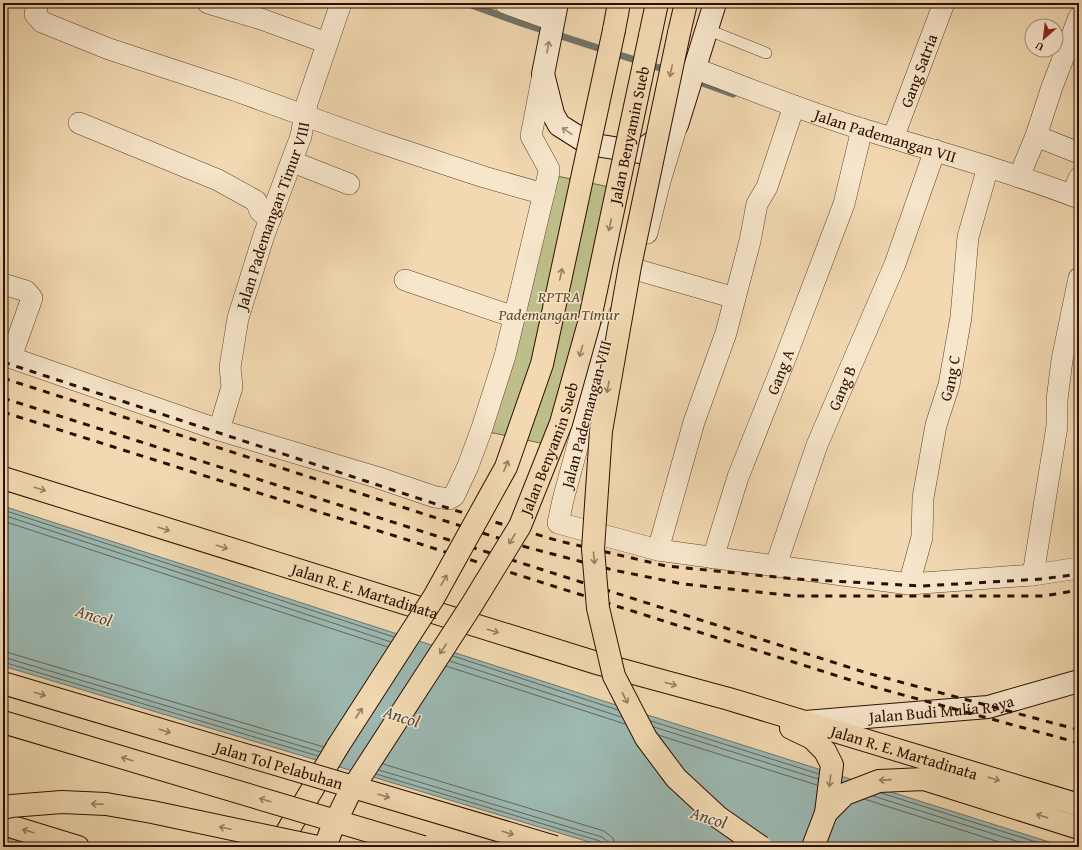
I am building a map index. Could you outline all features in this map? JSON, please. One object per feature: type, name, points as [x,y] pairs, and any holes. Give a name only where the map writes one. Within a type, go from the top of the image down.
[{"type":"main road","name":"Jalan Benyamin Sueb","points":[[288,847],[307,800],[338,746],[434,597],[506,467],[542,364],[619,3]]},
{"type":"main road","name":"Jalan Benyamin Sueb","points":[[325,847],[348,794],[471,606],[520,526],[561,423],[589,323],[657,3]]},
{"type":"main road","points":[[686,3],[630,266],[601,431],[593,549],[598,608],[614,676],[646,738],[676,778],[718,817],[761,847]]},
{"type":"main road","name":"Jalan Pademangan VIII","points":[[677,124],[715,3]]},
{"type":"main road","points":[[554,12],[543,74],[553,114],[559,125],[589,144],[639,152],[677,124]]},
{"type":"main road","name":"Jalan R. E. Martadinata","points":[[3,478],[600,664],[729,699],[802,722],[904,750],[1079,805]]},
{"type":"main road","name":"Jalan Budi Mulia Raya","points":[[802,722],[988,707],[1079,681]]},
{"type":"main road","name":"Jalan Tol Pelabuhan","points":[[3,683],[555,847]]},
{"type":"main road","name":"Jalan R. E. Martadinata","points":[[729,699],[812,738],[826,751],[832,765],[826,812],[813,847]]},
{"type":"main road","points":[[3,722],[423,847]]},
{"type":"main road","points":[[278,847],[338,746]]},
{"type":"main road","name":"Jalan R. E. Martadinata","points":[[826,812],[845,794],[879,780],[924,779],[1079,828]]},
{"type":"main road","points":[[3,808],[62,802],[106,804],[318,847]]},
{"type":"main road","points":[[3,824],[78,847]]},
{"type":"street","points":[[38,3],[35,14],[39,20],[60,31],[134,58],[234,90],[378,142],[484,177],[544,194]]},
{"type":"street","points":[[208,3],[261,19],[327,42]]},
{"type":"street","name":"Jalan Pademangan Timur VIII","points":[[219,430],[232,386],[230,367],[238,318],[251,272],[302,136],[307,103],[341,3]]},
{"type":"street","points":[[505,3],[554,12]]},
{"type":"street","name":"Gang Satria","points":[[893,138],[944,3]]},
{"type":"street","points":[[1019,177],[1036,136],[1052,87],[1079,17]]},
{"type":"street","name":"Jalan Pademangan VII","points":[[694,68],[791,115],[860,136],[893,138],[932,157],[986,174],[1019,177],[1077,190]]},
{"type":"street","points":[[3,284],[26,291],[32,298],[7,356],[219,430],[376,477],[435,497],[449,499],[454,496],[481,431],[505,356],[544,194],[549,169],[531,136],[543,74]]},
{"type":"street","points":[[791,115],[767,187],[757,204],[750,241],[735,298],[719,352],[694,422],[658,550],[909,584],[1033,574],[1079,568]]},
{"type":"street","points":[[80,123],[218,180],[256,201],[260,211],[270,219]]},
{"type":"street","name":"Jalan Pademangan VIII","points":[[658,550],[558,523],[587,411],[602,344],[635,288],[660,181],[677,124]]},
{"type":"street","name":"Gang A","points":[[713,558],[738,477],[844,204],[860,136]]},
{"type":"street","points":[[1036,136],[1079,153]]},
{"type":"street","name":"Gang B","points":[[776,565],[817,446],[895,264],[932,157]]},
{"type":"street","points":[[293,162],[349,184]]},
{"type":"street","name":"Gang C","points":[[909,584],[923,532],[923,498],[936,425],[949,385],[961,317],[968,237],[986,174]]},
{"type":"street","points":[[638,270],[735,298]]},
{"type":"street","points":[[1033,574],[1057,426],[1057,400],[1062,360],[1079,278]]},
{"type":"street","points":[[406,280],[514,317]]},
{"type":"lane","points":[[706,29],[766,53]]},
{"type":"green space","name":"RPTRA Pademangan Timur","points":[[552,175],[624,190],[559,447],[484,431]]},
{"type":"green space","points":[[8,835],[41,847],[3,847],[3,837]]},
{"type":"water","name":"Ancol","points":[[3,506],[616,705],[1065,847],[606,847],[3,666]]},
{"type":"waterway","points":[[466,3],[524,24],[669,71]]},
{"type":"waterway","points":[[694,80],[733,94]]},
{"type":"railway","points":[[3,362],[454,510],[559,541],[666,566],[796,579],[922,586],[1042,579],[1079,574]]},
{"type":"railway","points":[[3,378],[526,547],[613,570],[683,584],[795,596],[1044,596],[1079,590]]},
{"type":"railway","points":[[3,398],[867,673],[1079,730]]},
{"type":"railway","points":[[3,412],[863,684],[1079,743]]}]
